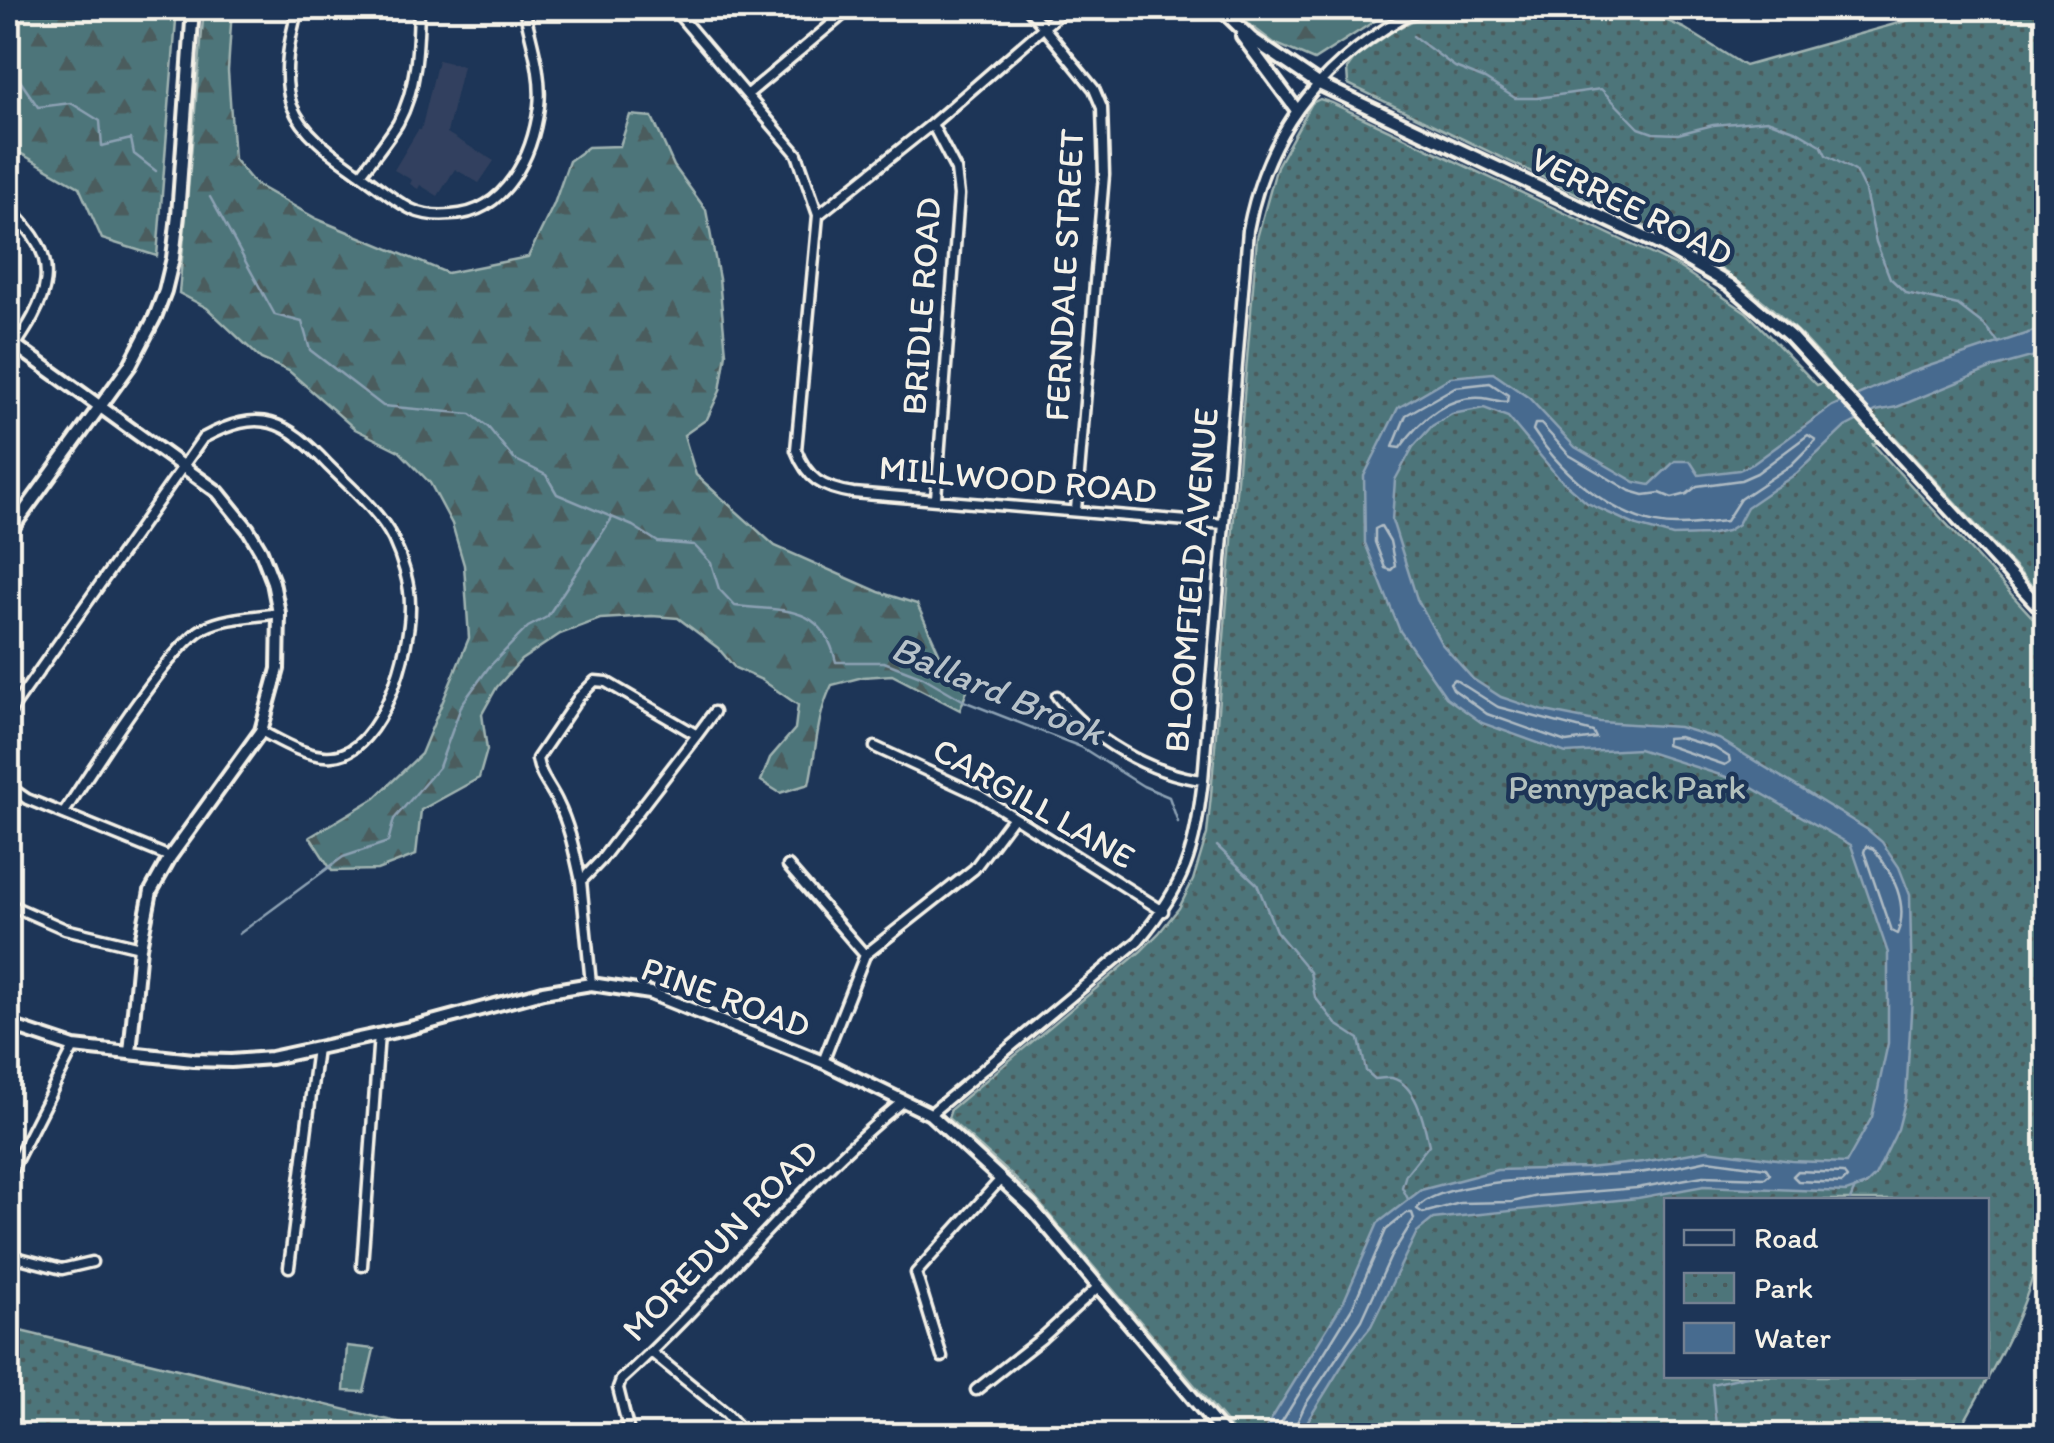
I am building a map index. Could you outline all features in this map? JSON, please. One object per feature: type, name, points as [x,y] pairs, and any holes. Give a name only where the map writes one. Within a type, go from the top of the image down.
[{"type":"street","points":[[8,534],[144,341],[155,318],[174,258],[192,8]]},
{"type":"street","points":[[298,8],[287,80],[291,103],[302,126],[413,210],[438,216],[464,215],[497,198],[518,173],[539,106],[537,70],[524,8]]},
{"type":"street","points":[[361,174],[398,122],[410,94],[420,8]]},
{"type":"street","points":[[672,8],[797,154],[818,216],[1066,8]]},
{"type":"street","points":[[747,95],[851,8]]},
{"type":"street","name":"FERNDALE STREET","points":[[1028,8],[1094,89],[1102,108],[1104,175],[1076,510]]},
{"type":"street","name":"VERREE ROAD","points":[[1220,8],[1264,49],[1317,84],[1699,264],[1760,308],[2046,614]]},
{"type":"street","name":"BLOOMFIELD AVENUE","points":[[930,1114],[1138,941],[1182,880],[1191,855],[1202,780],[1248,230],[1256,192],[1296,109],[1317,84],[1362,43],[1420,8]]},
{"type":"street","points":[[1233,23],[1296,109]]},
{"type":"street","name":"BRIDLE ROAD","points":[[932,124],[956,170],[958,194],[936,498]]},
{"type":"street","points":[[8,208],[37,241],[46,280],[38,310],[11,343],[8,356]]},
{"type":"street","name":"MILLWOOD ROAD","points":[[818,216],[796,450],[811,479],[833,490],[852,493],[1224,524]]},
{"type":"street","points":[[11,343],[218,492],[248,528],[273,582],[279,613],[278,670],[261,731],[170,857],[151,890],[140,947],[130,1054]]},
{"type":"street","points":[[8,715],[204,438],[234,422],[260,420],[284,427],[305,440],[378,518],[392,538],[410,603],[407,644],[384,706],[368,736],[353,750],[332,756],[294,748],[261,731]]},
{"type":"street","points":[[65,811],[186,640],[206,627],[279,613]]},
{"type":"street","points":[[591,984],[581,881],[567,827],[539,772],[537,760],[579,697],[595,682],[606,682],[697,735]]},
{"type":"street","points":[[1057,696],[1073,717],[1152,769],[1202,780]]},
{"type":"street","points":[[581,881],[714,712]]},
{"type":"street","name":"CARGILL LANE","points":[[875,747],[979,796],[1163,911]]},
{"type":"street","points":[[8,786],[27,798],[170,857]]},
{"type":"street","points":[[823,1062],[865,955],[974,869],[1013,817]]},
{"type":"street","points":[[788,866],[865,955]]},
{"type":"street","points":[[8,904],[65,929],[140,947]]},
{"type":"street","name":"PINE ROAD","points":[[8,1025],[74,1047],[231,1061],[271,1058],[543,992],[591,984],[650,993],[823,1062],[930,1114],[1030,1206],[1225,1436]]},
{"type":"street","points":[[362,1266],[379,1034]]},
{"type":"street","points":[[8,1177],[74,1047]]},
{"type":"street","points":[[289,1266],[317,1048]]},
{"type":"street","name":"MOREDUN ROAD","points":[[630,1436],[618,1388],[621,1380],[652,1353],[856,1139],[903,1101]]},
{"type":"street","points":[[942,1356],[916,1272],[1001,1179]]},
{"type":"street","points":[[8,1255],[62,1269],[92,1262]]},
{"type":"street","points":[[976,1390],[1099,1286]]},
{"type":"street","points":[[652,1353],[726,1414],[737,1425],[740,1436]]},
{"type":"shaded area","points":[[438,60],[463,66],[447,133],[494,161],[479,183],[455,169],[438,196],[420,185],[418,189],[410,184],[412,180],[394,170],[421,130]]},
{"type":"green space","points":[[8,8],[177,8],[157,256],[102,239],[79,187],[8,146]]},
{"type":"green space","points":[[204,8],[232,8],[228,71],[234,159],[255,184],[317,219],[447,273],[528,257],[554,204],[569,161],[588,147],[620,146],[630,115],[652,117],[674,166],[706,210],[719,279],[726,353],[720,391],[707,419],[684,435],[696,475],[775,546],[879,592],[917,604],[940,655],[972,677],[960,710],[892,675],[832,685],[820,721],[809,784],[780,793],[761,781],[770,758],[795,729],[798,705],[762,680],[735,668],[718,648],[678,618],[600,619],[560,634],[521,660],[497,687],[482,714],[487,750],[479,778],[421,810],[416,855],[377,870],[332,871],[310,837],[375,798],[421,754],[469,638],[464,565],[452,524],[430,483],[399,451],[355,429],[289,371],[261,359],[207,308],[179,293]]},
{"type":"green space","points":[[1228,8],[1395,8],[1314,60],[1274,43]]},
{"type":"green space","name":"Pennypack Park","points":[[1459,8],[1637,8],[1684,28],[1745,66],[1952,8],[2046,8],[2046,601],[1894,436],[1873,444],[2046,632],[2043,964],[2046,1213],[2034,1273],[2025,1301],[1989,1375],[1989,1198],[1664,1198],[1664,1378],[1988,1378],[1957,1435],[1237,1435],[1029,1191],[948,1118],[951,1109],[1141,951],[1179,908],[1193,880],[1207,834],[1211,795],[1257,238],[1277,166],[1312,103],[1320,99],[1332,103],[1677,266],[1746,312],[1817,385],[1838,377],[1765,302],[1680,243],[1348,84],[1347,69],[1355,58],[1418,18]]},
{"type":"green space","points":[[8,1328],[401,1423],[407,1435],[8,1435]]},
{"type":"green space","points":[[347,1346],[374,1349],[364,1392],[344,1391]]},
{"type":"water","points":[[2046,327],[2046,353],[1995,367],[1897,407],[1876,411],[1845,427],[1797,473],[1747,507],[1738,524],[1708,535],[1673,536],[1637,526],[1587,503],[1558,477],[1508,417],[1484,408],[1452,414],[1432,426],[1413,447],[1395,480],[1392,520],[1417,599],[1441,643],[1473,679],[1501,697],[1540,710],[1600,722],[1679,727],[1719,739],[1882,842],[1899,867],[1910,895],[1912,996],[1906,1098],[1898,1129],[1875,1176],[1866,1185],[1846,1192],[1704,1186],[1638,1198],[1433,1219],[1417,1232],[1371,1326],[1299,1435],[1261,1436],[1344,1301],[1378,1223],[1421,1190],[1497,1170],[1588,1168],[1708,1150],[1792,1161],[1846,1163],[1872,1117],[1888,1043],[1888,953],[1851,845],[1742,782],[1639,749],[1566,753],[1482,723],[1446,697],[1400,631],[1365,543],[1364,476],[1398,408],[1451,377],[1493,373],[1529,398],[1575,447],[1635,482],[1650,485],[1675,461],[1690,461],[1699,475],[1739,470],[1832,406],[1908,373]]},
{"type":"waterway","points":[[1371,8],[1382,12]]},
{"type":"waterway","points":[[1413,36],[1455,67],[1485,79],[1515,98],[1601,89],[1639,128],[1653,133],[1678,134],[1713,125],[1767,120],[1797,131],[1821,145],[1826,155],[1855,171],[1865,191],[1876,242],[1890,278],[1906,293],[1958,305],[1984,325],[1999,343]]},
{"type":"waterway","name":"Ballard Brook","points":[[8,63],[38,107],[71,103],[100,121],[102,146],[131,139],[134,154],[156,171]]},
{"type":"waterway","name":"Ballard Brook","points":[[210,197],[275,315],[302,322],[310,350],[383,406],[471,414],[488,427],[514,459],[546,475],[557,494],[633,526],[658,542],[694,545],[711,563],[719,589],[735,606],[799,614],[822,629],[836,662],[884,662],[923,677],[966,702],[1081,747],[1143,786],[1169,797],[1178,822]]},
{"type":"waterway","points":[[239,934],[343,857],[388,842],[394,819],[439,767],[462,704],[489,667],[528,627],[547,617],[612,518]]},
{"type":"waterway","name":"Ballard Brook","points":[[1217,846],[1257,884],[1276,931],[1310,972],[1315,997],[1336,1024],[1359,1039],[1366,1071],[1375,1079],[1401,1082],[1413,1096],[1429,1145],[1406,1174],[1402,1187],[1408,1199]]},
{"type":"waterway","points":[[1851,1198],[1855,1188]]},
{"type":"waterway","points":[[1717,1436],[1712,1384],[1738,1378]]}]
